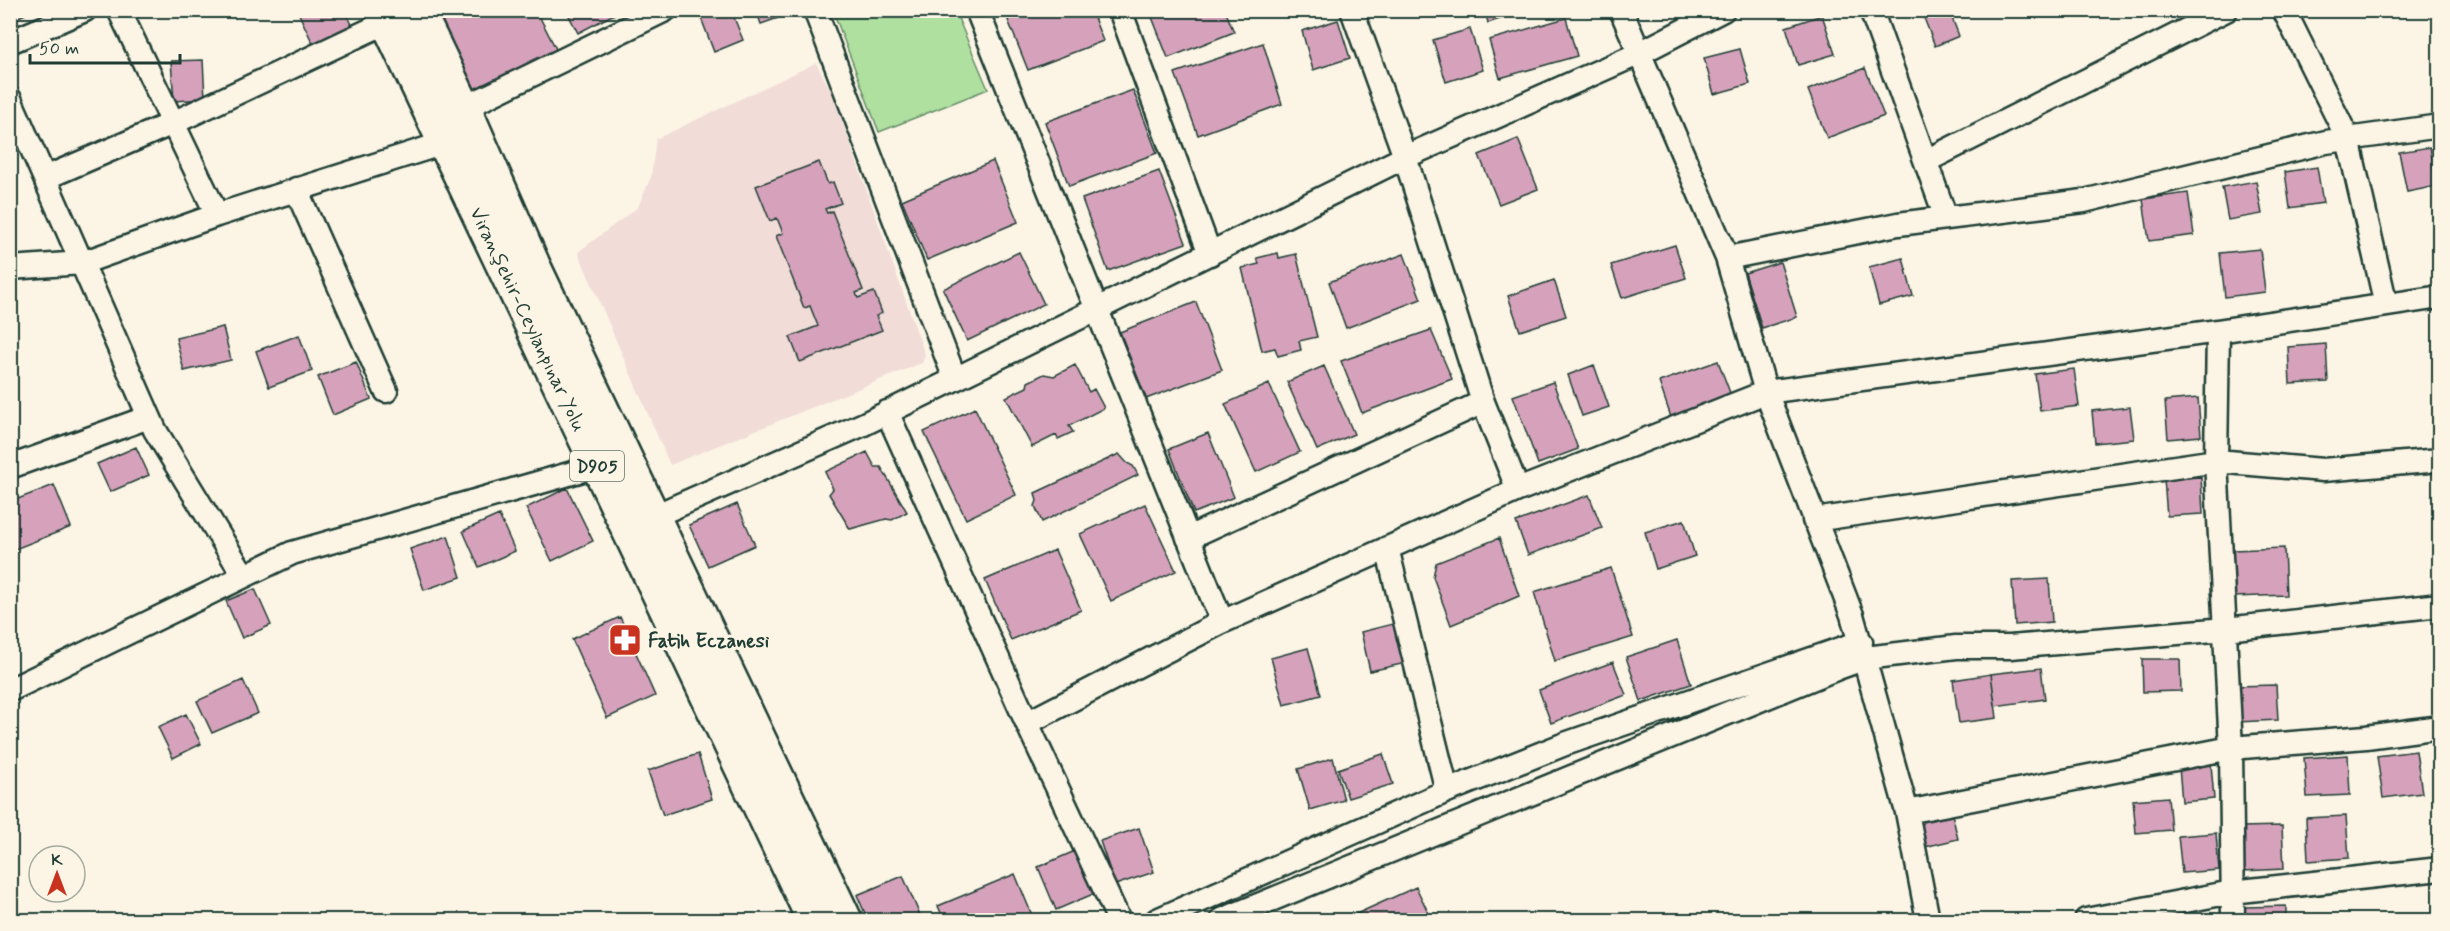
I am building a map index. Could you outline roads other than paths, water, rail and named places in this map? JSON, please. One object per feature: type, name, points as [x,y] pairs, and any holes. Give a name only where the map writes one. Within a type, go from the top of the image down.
[{"type":"main road","name":"Viranşehir-Ceylanpınar Yolu","points":[[417,10],[464,108],[533,265],[845,921]]},
{"type":"main road","name":"Viranşehir-Ceylanpınar Yolu","points":[[385,16],[814,921]]},
{"type":"street","points":[[10,42],[85,10]]},
{"type":"street","points":[[120,10],[217,215]]},
{"type":"street","points":[[464,108],[665,10]]},
{"type":"street","points":[[815,10],[955,380]]},
{"type":"street","points":[[977,10],[1222,622]]},
{"type":"street","points":[[1120,10],[1210,254]]},
{"type":"street","points":[[1352,10],[1405,157],[1483,402],[1518,490]]},
{"type":"street","points":[[1621,10],[1727,258],[1766,392],[1852,615],[1907,812],[1928,921]]},
{"type":"street","points":[[652,517],[955,380],[1405,157],[1638,54],[1723,10]]},
{"type":"street","points":[[1871,10],[1946,218]]},
{"type":"street","points":[[1926,161],[2226,10]]},
{"type":"street","points":[[2284,10],[2348,139],[2386,305]]},
{"type":"street","points":[[45,178],[173,123],[385,16]]},
{"type":"street","points":[[10,99],[155,430],[244,576]]},
{"type":"street","points":[[1727,258],[1898,224],[2084,201],[2326,142],[2439,126]]},
{"type":"street","points":[[10,268],[82,263],[217,215],[444,143]]},
{"type":"street","points":[[296,189],[386,391]]},
{"type":"street","points":[[1027,723],[1222,622],[1387,548],[1518,490],[1766,392],[2218,331],[2439,297]]},
{"type":"street","points":[[2218,331],[2216,461],[2226,628],[2233,921]]},
{"type":"street","points":[[1188,538],[1483,402]]},
{"type":"street","points":[[887,412],[1119,921]]},
{"type":"street","points":[[10,467],[149,417]]},
{"type":"street","points":[[1814,520],[2216,461],[2323,470],[2439,460]]},
{"type":"street","points":[[10,690],[292,553],[597,466]]},
{"type":"street","points":[[1387,548],[1447,791]]},
{"type":"street","points":[[1157,921],[1447,791],[1565,744],[1863,650],[1956,646],[2010,647],[2226,628],[2439,605]]},
{"type":"street","points":[[1222,921],[1838,668],[1863,650]]},
{"type":"street","points":[[1907,812],[2230,748],[2366,737],[2439,727]]},
{"type":"street","points":[[2086,921],[2232,892],[2439,869]]},
{"type":"place","name":"Fatih Eczanesi","points":[[625,640]]}]
